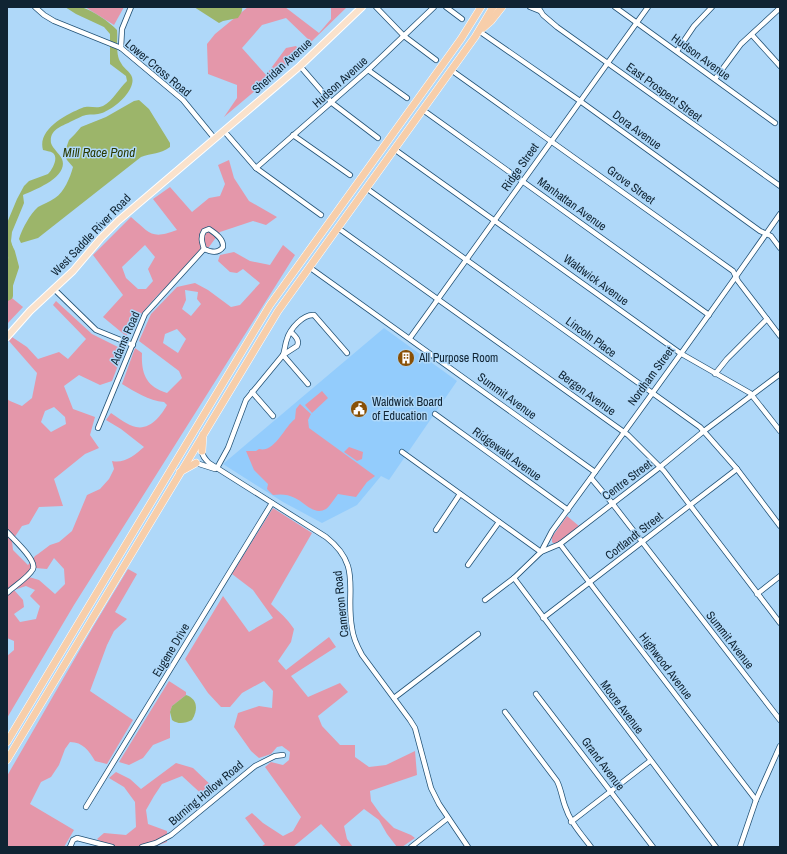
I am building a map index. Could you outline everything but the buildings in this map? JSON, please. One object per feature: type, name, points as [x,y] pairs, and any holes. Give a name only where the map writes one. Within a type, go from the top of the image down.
[{"type":"highway","points":[[461,39],[476,7]]},
{"type":"highway","points":[[7,742],[270,305],[461,39],[481,7]]},
{"type":"highway","points":[[7,760],[278,310],[423,110],[479,31],[493,7]]},
{"type":"highway","points":[[479,31],[491,21],[502,7]]},
{"type":"highway","points":[[202,451],[203,434]]},
{"type":"highway","points":[[180,472],[196,463]]},
{"type":"main road","name":"Sheridan Avenue","points":[[215,139],[300,66],[362,7]]},
{"type":"main road","name":"West Saddle River Road","points":[[7,337],[22,319],[73,271],[101,238],[122,217],[215,139]]},
{"type":"street","name":"Lower Cross Road","points":[[35,7],[54,21],[120,47],[183,100],[215,139]]},
{"type":"street","points":[[120,47],[122,29],[130,7]]},
{"type":"street","points":[[376,7],[404,36],[436,60]]},
{"type":"street","name":"Hudson Avenue","points":[[256,168],[332,103],[434,7]]},
{"type":"street","points":[[446,7],[462,18]]},
{"type":"street","name":"East Prospect Street","points":[[530,7],[539,9],[545,17],[557,27],[780,186]]},
{"type":"street","name":"Hudson Avenue","points":[[615,7],[774,123]]},
{"type":"street","name":"Ridge Street","points":[[410,338],[648,7]]},
{"type":"street","points":[[677,51],[694,26],[712,7]]},
{"type":"street","points":[[715,79],[741,44],[780,8]]},
{"type":"street","name":"Dora Avenue","points":[[479,31],[580,101],[760,230],[771,236],[780,248]]},
{"type":"street","points":[[752,35],[780,66]]},
{"type":"street","points":[[300,66],[332,103],[378,138]]},
{"type":"street","points":[[368,70],[407,98]]},
{"type":"street","name":"Grove Street","points":[[451,70],[733,271],[780,336]]},
{"type":"street","name":"Manhattan Avenue","points":[[423,110],[709,315]]},
{"type":"street","points":[[224,131],[256,168],[321,215]]},
{"type":"street","points":[[293,135],[350,175]]},
{"type":"street","name":"Waldwick Avenue","points":[[394,149],[680,353],[752,396],[780,431]]},
{"type":"street","name":"Lincoln Place","points":[[366,188],[704,430],[780,526]]},
{"type":"street","name":"Nordham Street","points":[[541,552],[552,531],[709,315],[780,214]]},
{"type":"street","name":"Bergen Avenue","points":[[338,228],[624,432],[660,467],[780,623]]},
{"type":"street","points":[[209,229],[216,234],[224,244],[224,247],[221,250],[216,252],[210,252],[204,248],[201,239],[202,235],[204,230],[209,229]]},
{"type":"street","name":"Adams Road","points":[[98,428],[148,309],[204,248]]},
{"type":"street","name":"Summit Avenue","points":[[309,267],[595,472]]},
{"type":"street","points":[[54,289],[96,330],[133,345]]},
{"type":"street","points":[[283,355],[287,338],[300,321],[310,314],[314,315],[319,320],[347,353]]},
{"type":"street","points":[[715,374],[727,359],[767,319]]},
{"type":"street","points":[[217,468],[228,448],[243,406],[252,392],[283,355],[292,350],[298,344],[296,337],[291,332]]},
{"type":"street","points":[[283,355],[308,384]]},
{"type":"street","name":"Centre Street","points":[[485,600],[514,578],[541,552],[560,544],[660,467],[704,430],[780,374]]},
{"type":"street","points":[[252,392],[273,416]]},
{"type":"street","name":"Ridgewald Avenue","points":[[435,414],[568,510]]},
{"type":"street","name":"Cameron Road","points":[[202,451],[204,458],[217,468],[326,537],[342,553],[350,576],[351,619],[354,638],[362,655],[415,728],[431,788],[448,818],[468,847]]},
{"type":"street","points":[[402,452],[541,552]]},
{"type":"street","name":"Cameron Road","points":[[196,463],[217,468]]},
{"type":"street","name":"Cortlandt Street","points":[[543,618],[736,469]]},
{"type":"street","name":"Summit Avenue","points":[[591,478],[780,720]]},
{"type":"street","points":[[436,530],[460,494]]},
{"type":"street","name":"Eugene Drive","points":[[86,807],[272,503]]},
{"type":"street","points":[[468,565],[499,522]]},
{"type":"street","points":[[7,532],[32,560],[34,566],[31,572],[7,593]]},
{"type":"street","name":"Highwood Avenue","points":[[560,544],[756,800]]},
{"type":"street","points":[[757,594],[780,576]]},
{"type":"street","name":"Moore Avenue","points":[[514,578],[650,762],[716,847]]},
{"type":"street","points":[[394,698],[478,634]]},
{"type":"street","name":"Grand Avenue","points":[[536,694],[653,847]]},
{"type":"street","points":[[505,712],[557,781],[562,793],[564,806],[572,822],[591,847]]},
{"type":"street","points":[[740,847],[756,800],[778,755],[780,746]]},
{"type":"street","name":"Burning Hollow Road","points":[[142,847],[156,843],[171,836],[255,766],[275,756],[283,755]]},
{"type":"street","points":[[572,822],[650,762]]},
{"type":"street","points":[[411,847],[448,818]]},
{"type":"street","points":[[70,847],[73,840],[78,838],[112,847]]},
{"type":"shaded area","points":[[85,7],[124,7],[114,25]]},
{"type":"shaded area","points":[[248,7],[285,7],[319,33],[331,19],[331,7],[347,7],[311,42],[286,18],[262,25],[242,48],[266,75],[286,48],[296,46],[301,52],[224,117],[237,98],[237,85],[208,74],[207,44],[215,34]]},
{"type":"shaded area","points":[[229,160],[234,178],[249,201],[277,217],[266,225],[253,221],[220,232],[209,247],[193,260],[156,297],[135,321],[126,336],[103,317],[123,295],[93,255],[131,217],[151,233],[162,234],[177,230],[153,199],[170,187],[192,212],[209,198],[220,196],[225,184],[218,165]],"holes":[[[145,245],[155,257],[148,269],[153,281],[146,289],[138,289],[126,278],[122,267]]]},
{"type":"shaded area","points":[[283,245],[295,255],[74,605],[7,718],[7,656],[14,650],[14,641],[7,638],[7,399],[22,406],[32,398],[37,373],[9,341],[12,337],[27,347],[38,359],[59,352],[68,359],[86,339],[53,305],[56,301],[92,334],[124,350],[112,381],[100,385],[79,375],[64,386],[73,409],[95,417],[90,435],[99,448],[85,454],[54,479],[63,506],[39,507],[29,524],[22,526],[12,541],[13,550],[28,565],[35,556],[50,545],[59,542],[72,531],[87,495],[100,489],[109,479],[114,469],[112,461],[116,462],[125,460],[133,456],[144,447],[121,429],[106,420],[111,413],[130,425],[141,427],[154,421],[162,414],[167,405],[164,402],[153,400],[142,395],[122,384],[135,348],[142,353],[144,373],[146,378],[154,387],[167,393],[182,378],[179,371],[139,341],[151,314],[177,287],[195,283],[208,290],[231,307],[240,305],[260,283],[243,269],[237,273],[230,272],[218,261],[220,255],[234,252],[250,261],[270,265]],"holes":[[[185,290],[198,292],[197,299],[201,304],[191,316],[182,309],[186,300]],[[177,329],[186,339],[178,353],[163,343],[165,334]],[[54,407],[65,417],[66,424],[51,432],[41,422],[45,411]],[[54,558],[64,569],[65,584],[55,594],[39,580],[29,577],[35,568],[47,569]],[[26,586],[35,590],[30,596],[40,606],[36,619],[20,622],[14,614],[24,607],[23,600],[14,590]]]},
{"type":"shaded area","points":[[7,294],[23,307],[7,324]]},
{"type":"shaded area","points":[[384,328],[457,381],[389,480],[381,476],[357,505],[322,523],[283,502],[223,464]]},
{"type":"shaded area","points":[[322,391],[328,398],[312,413],[305,405]]},
{"type":"shaded area","points":[[300,404],[311,414],[308,420],[309,428],[375,476],[367,482],[356,497],[338,494],[327,508],[322,511],[313,510],[290,496],[281,494],[273,495],[267,489],[268,484],[254,470],[246,451],[265,449],[275,443],[295,419],[296,409]]},
{"type":"shaded area","points":[[349,447],[363,452],[362,459],[357,461],[344,452]]},
{"type":"shaded area","points":[[273,508],[312,533],[271,604],[294,629],[291,642],[278,661],[286,670],[329,637],[336,647],[291,676],[308,697],[340,683],[348,692],[318,716],[322,726],[340,745],[355,745],[355,757],[369,767],[386,765],[415,751],[417,775],[370,791],[371,801],[381,815],[394,828],[415,838],[402,847],[397,847],[379,820],[364,809],[344,826],[347,839],[353,847],[342,847],[321,824],[293,847],[261,847],[265,844],[245,818],[252,813],[263,823],[283,836],[293,831],[301,817],[265,767],[271,762],[283,765],[289,760],[290,752],[282,746],[277,747],[271,754],[259,758],[251,751],[234,727],[238,713],[259,706],[272,708],[273,691],[264,681],[242,693],[230,707],[221,707],[208,693],[185,659],[223,596],[249,632],[273,618],[253,590],[232,574]]},
{"type":"shaded area","points":[[567,516],[579,526],[558,543],[553,543],[552,537]]},
{"type":"shaded area","points":[[128,569],[137,574],[115,612],[127,619],[114,631],[107,645],[90,691],[133,720],[107,764],[95,761],[82,745],[75,742],[70,742],[65,749],[59,765],[51,777],[41,782],[30,804],[74,830],[64,847],[7,847],[7,776]]},
{"type":"shaded area","points":[[169,681],[186,692],[186,695],[172,706],[170,712],[170,738],[153,745],[143,758],[129,765],[119,762]]},
{"type":"shaded area","points":[[176,763],[193,768],[214,788],[207,799],[182,776],[162,784],[146,810],[148,824],[167,831],[167,842],[153,847],[109,847],[97,839],[104,833],[126,835],[136,827],[135,802],[124,787],[109,778],[116,772],[130,779],[141,789]]},
{"type":"water","points":[[65,7],[79,7],[91,11],[117,30],[119,59],[133,80],[128,93],[120,102],[111,108],[100,114],[81,117],[61,126],[52,134],[51,143],[62,159],[63,166],[61,172],[50,182],[23,195],[24,203],[12,232],[11,241],[15,256],[13,263],[14,273],[12,293],[7,303],[7,263],[9,255],[7,248],[7,223],[24,186],[29,181],[48,174],[54,164],[55,155],[49,151],[43,150],[42,142],[44,135],[55,123],[69,114],[85,107],[100,107],[107,104],[127,81],[126,76],[110,64],[110,34],[104,27],[76,14]]},
{"type":"water","points":[[194,7],[242,8],[238,18],[219,23]]},
{"type":"water","name":"Mill Race Pond","points":[[139,100],[149,109],[170,143],[170,147],[160,152],[141,157],[38,238],[21,243],[19,239],[20,235],[32,214],[38,207],[58,195],[68,180],[73,167],[64,154],[69,140],[81,127],[106,117],[134,101]]},
{"type":"water","points":[[186,695],[193,699],[196,709],[192,720],[184,723],[177,723],[172,720],[170,712],[172,706]]},
{"type":"waterway","points":[[7,244],[15,267],[9,285],[9,296],[7,297]]},
{"type":"place","name":"All Purpose Room","points":[[406,358]]},
{"type":"place","name":"Waldwick Board of Education","points":[[359,409]]}]
